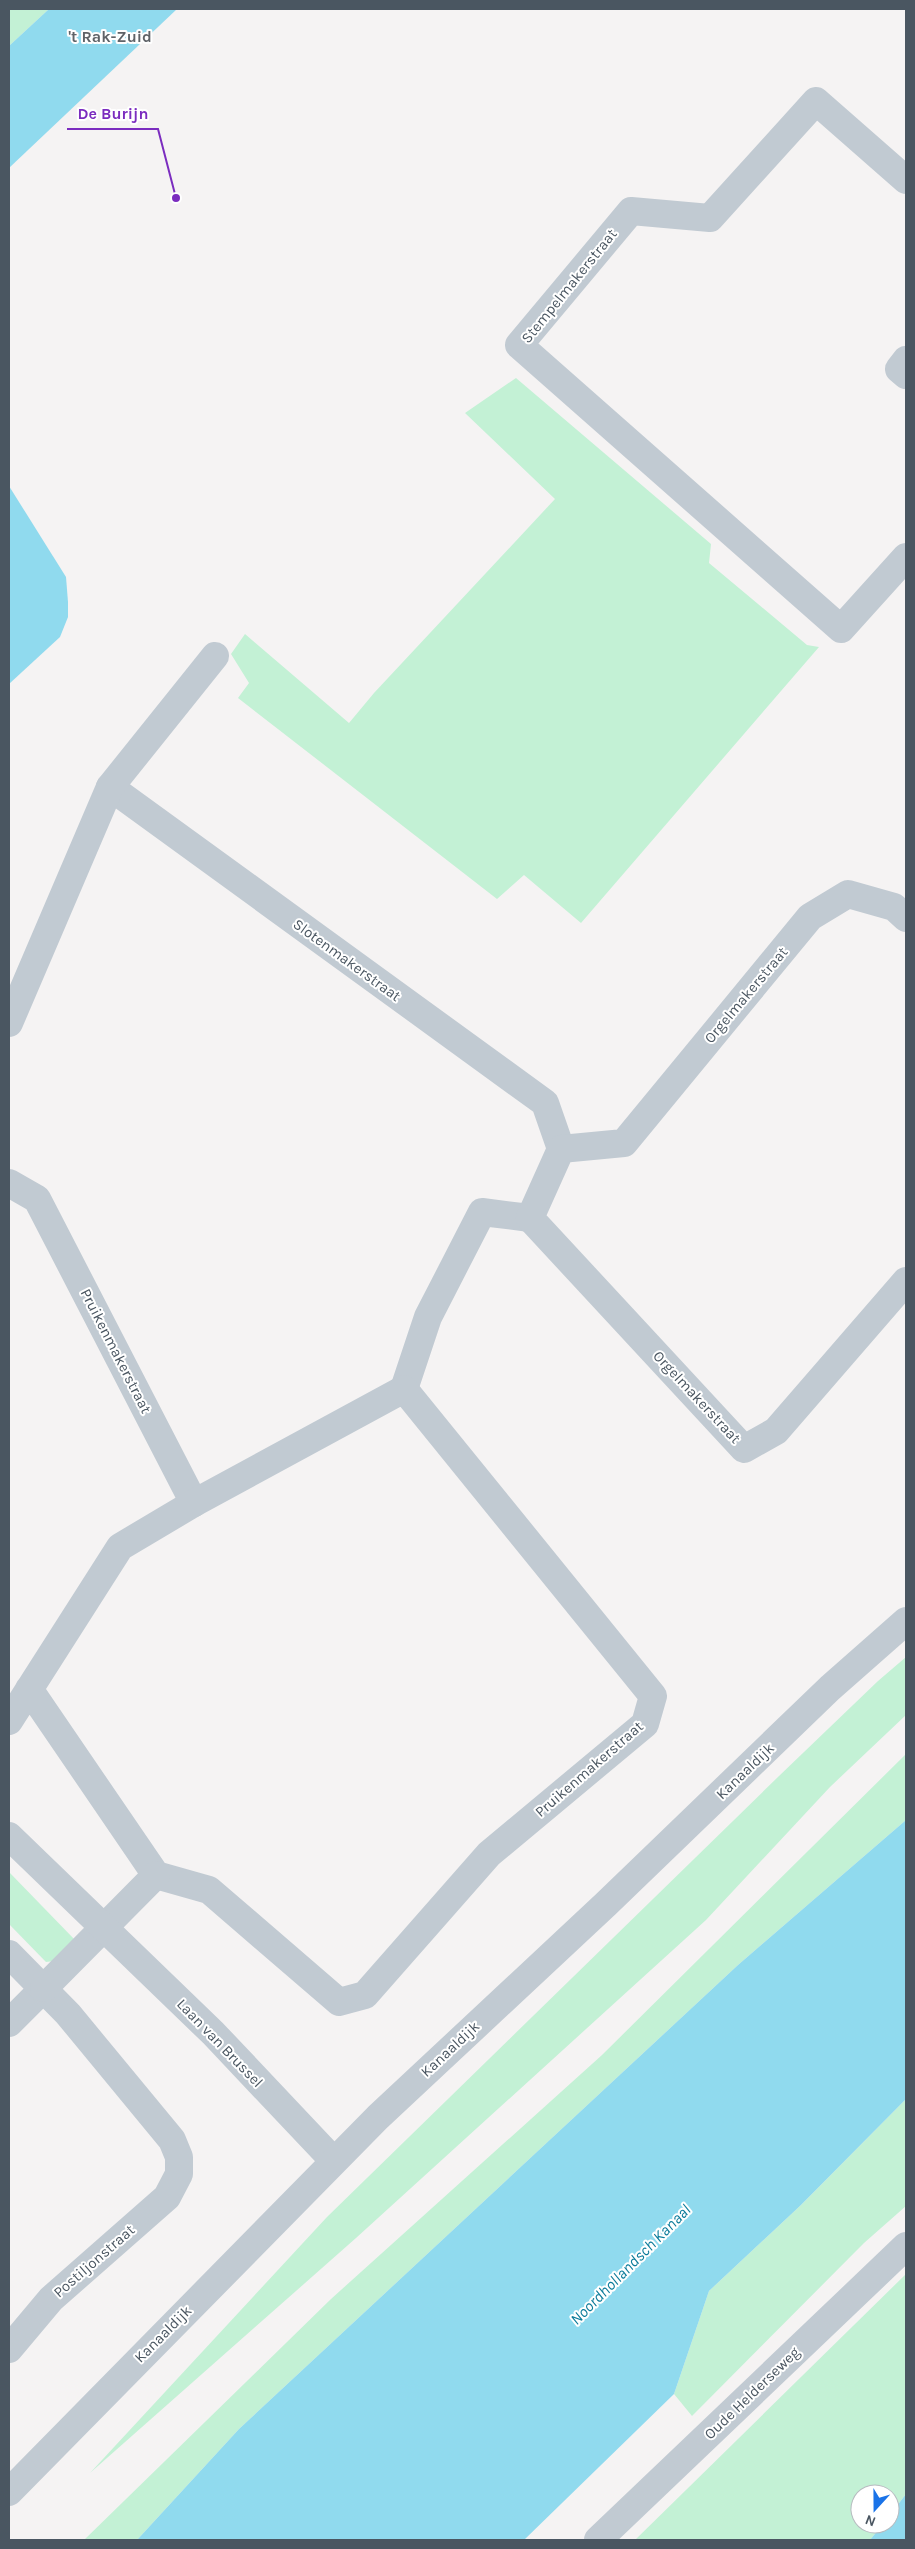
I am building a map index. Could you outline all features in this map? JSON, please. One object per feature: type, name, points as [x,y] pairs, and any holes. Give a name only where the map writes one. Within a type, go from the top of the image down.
[{"type":"street","name":"Stempelmakerstraat","points":[[906,180],[816,101],[710,218],[631,211],[519,345],[841,629],[906,557]]},
{"type":"street","points":[[906,360],[899,369],[906,375]]},
{"type":"street","points":[[9,1024],[110,788],[215,656]]},
{"type":"street","name":"Slotenmakerstraat","points":[[110,788],[546,1103],[561,1149]]},
{"type":"street","name":"Orgelmakerstraat","points":[[561,1149],[624,1143],[810,917],[848,894],[894,907],[906,918]]},
{"type":"street","points":[[9,1721],[120,1547],[194,1503],[404,1389],[428,1317],[482,1212],[530,1218],[561,1149]]},
{"type":"street","name":"Pruikenmakerstraat","points":[[9,1183],[37,1200],[194,1503]]},
{"type":"street","name":"Orgelmakerstraat","points":[[530,1218],[744,1449],[776,1431],[906,1281]]},
{"type":"street","name":"Pruikenmakerstraat","points":[[156,1875],[209,1890],[339,2002],[365,1996],[489,1854],[645,1724],[653,1696],[404,1389]]},
{"type":"street","name":"Kanaaldijk","points":[[9,2492],[333,2160],[606,1904],[830,1688],[906,1621]]},
{"type":"street","points":[[9,2023],[156,1875],[28,1689]]},
{"type":"street","name":"Laan van Brussel","points":[[9,1836],[213,2033],[333,2160]]},
{"type":"street","points":[[9,1954],[44,1988]]},
{"type":"street","name":"Postiljonstraat","points":[[9,2349],[51,2299],[166,2197],[175,2186],[179,2174],[179,2156],[172,2140],[74,2021],[44,1988]]},
{"type":"street","name":"Oude Helderseweg","points":[[598,2540],[906,2246]]},
{"type":"green space","points":[[9,9],[49,9],[9,46]]},
{"type":"green space","points":[[516,378],[711,544],[709,563],[807,645],[819,647],[581,923],[524,875],[497,899],[238,698],[249,683],[231,654],[245,634],[349,723],[374,693],[555,499],[465,413]]},
{"type":"green space","points":[[906,1657],[906,1715],[830,1787],[706,1920],[356,2238],[90,2473],[327,2217],[779,1776],[878,1681]]},
{"type":"green space","points":[[906,1754],[906,1820],[738,1965],[239,2429],[137,2540],[84,2540],[331,2299],[602,2055]]},
{"type":"green space","points":[[9,1872],[75,1940],[54,1961],[46,1962],[9,1924]]},
{"type":"green space","points":[[906,2099],[906,2206],[864,2243],[692,2416],[674,2394],[709,2291],[801,2205]]},
{"type":"green space","points":[[906,2274],[906,2494],[900,2502],[900,2484],[850,2484],[850,2534],[875,2534],[870,2540],[635,2540]]},
{"type":"water","points":[[49,9],[177,9],[9,168],[9,46]]},
{"type":"water","points":[[9,486],[66,577],[68,617],[60,637],[9,684]]},
{"type":"water","name":"Noordhollandsch Kanaal","points":[[906,1820],[906,2099],[801,2205],[709,2291],[674,2394],[524,2540],[137,2540],[239,2429],[738,1965]]},
{"type":"water","points":[[906,2494],[906,2540],[870,2540],[875,2534],[900,2534],[900,2502]]},
{"type":"place","name":"De Burijn","points":[[176,198]]},
{"type":"district","name":"'t Rak-Zuid","points":[[110,36]]}]
